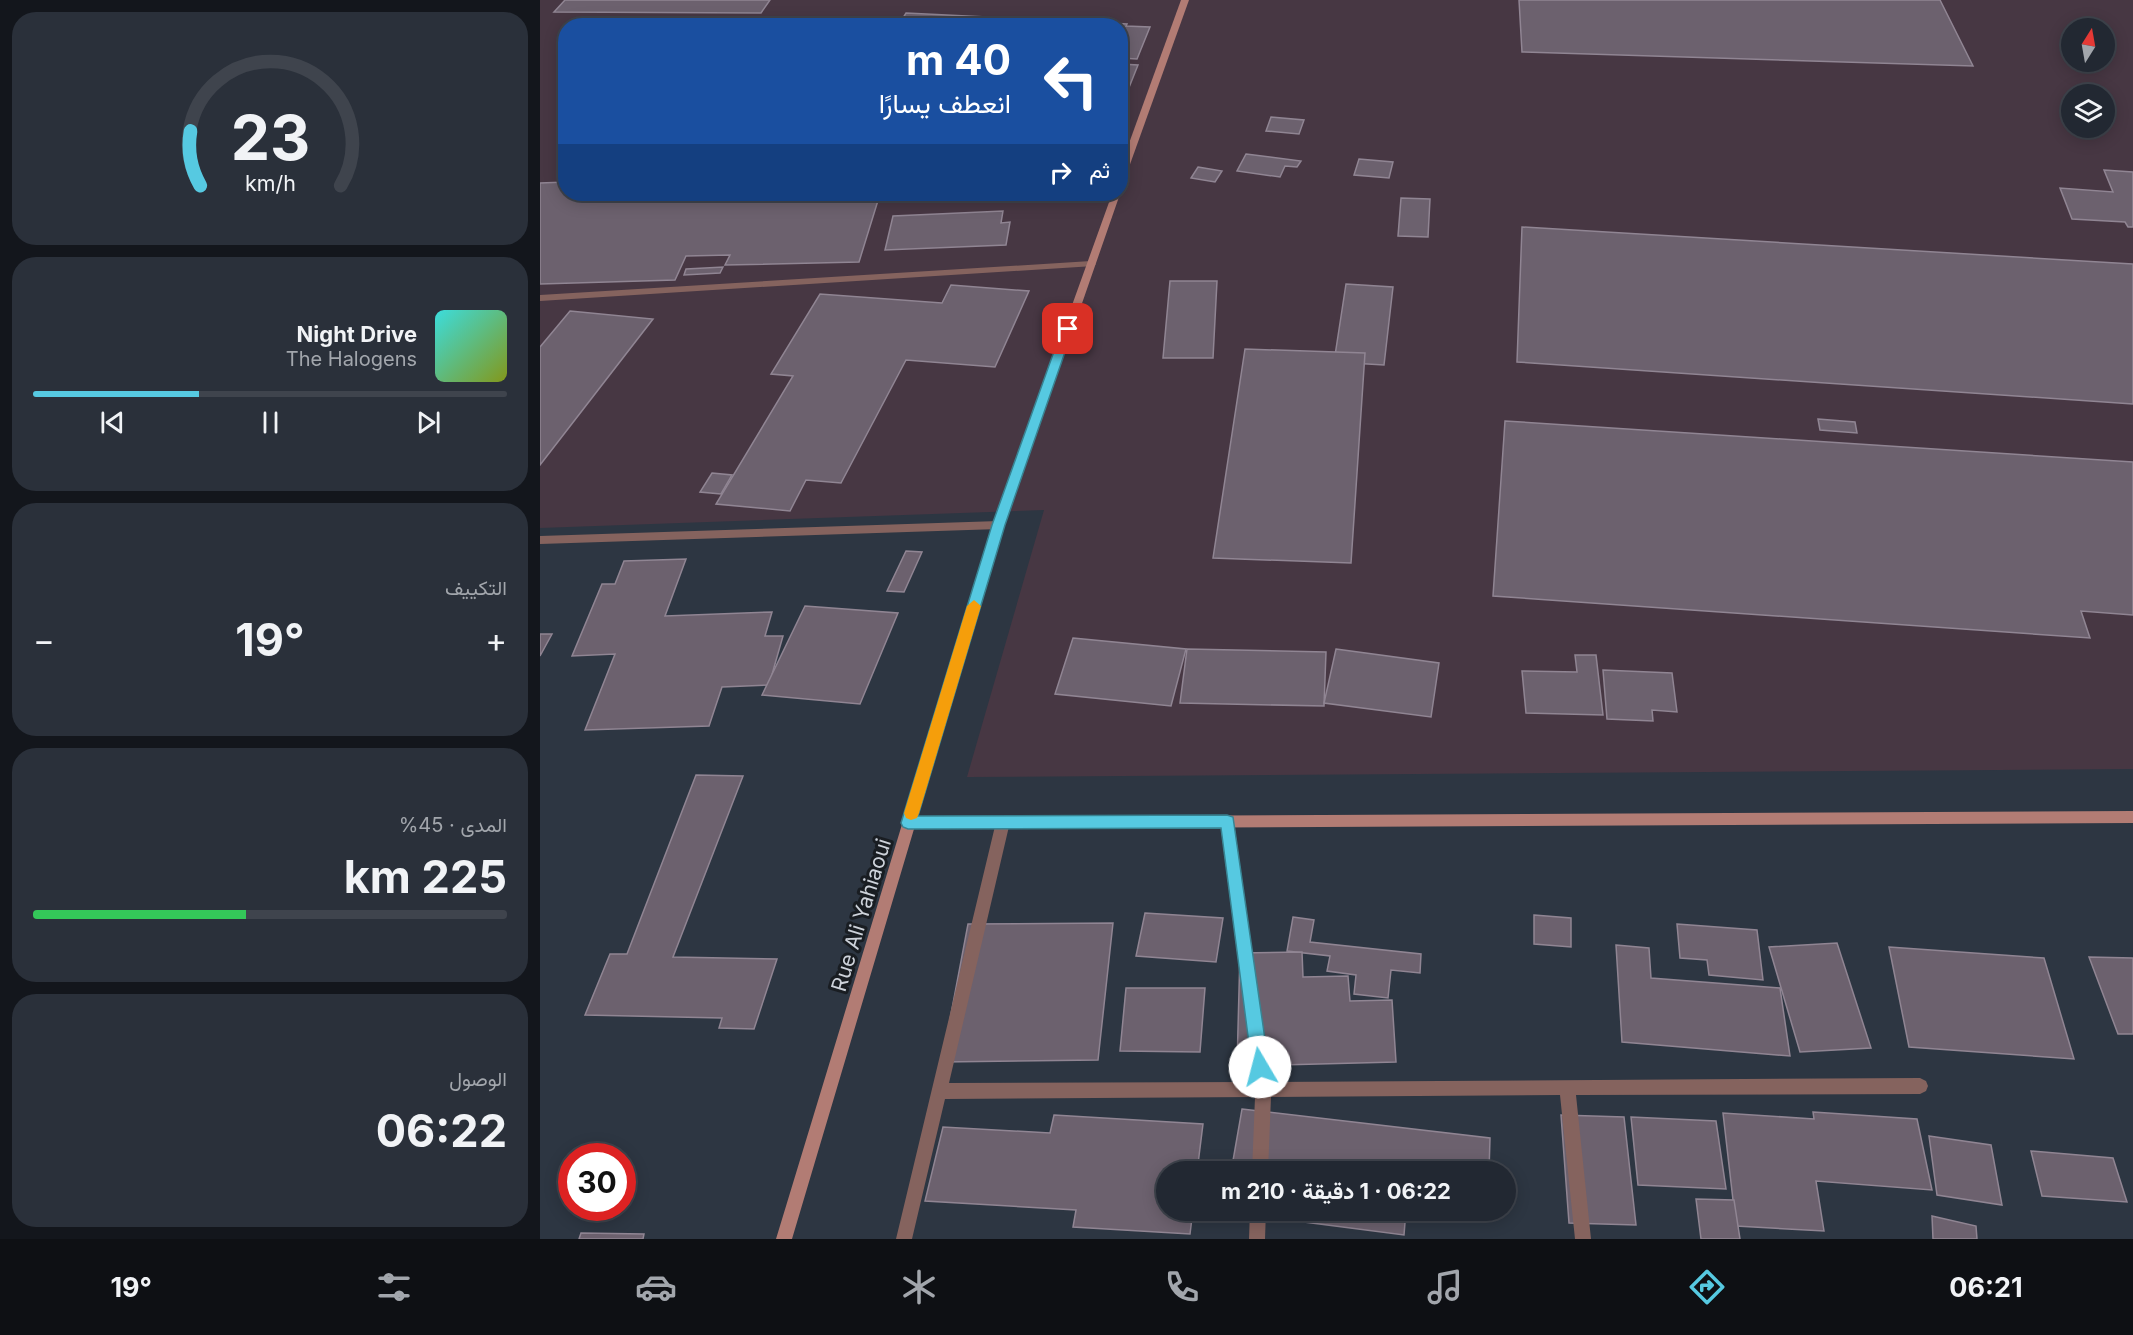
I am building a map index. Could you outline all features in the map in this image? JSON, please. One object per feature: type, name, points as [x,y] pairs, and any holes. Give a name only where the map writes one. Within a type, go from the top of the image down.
[{"type":"main road","points":[[1128,159],[1185,0]]},
{"type":"main road","name":"Rue Ali Yahiaoui","points":[[784,1239],[999,525],[1114,201]]},
{"type":"main road","points":[[908,823],[2133,817]]},
{"type":"street","points":[[1128,142],[1134,142]]},
{"type":"street","points":[[540,298],[1091,264]]},
{"type":"street","points":[[540,540],[999,525]]},
{"type":"street","points":[[904,1239],[1003,822]]},
{"type":"street","points":[[1227,822],[1263,1089],[1260,1161]]},
{"type":"street","points":[[940,1091],[1920,1086]]},
{"type":"street","points":[[1567,1088],[1583,1239]]},
{"type":"street","points":[[1257,1239],[1258,1221]]},
{"type":"shaded area","points":[[540,0],[2133,0],[2133,769],[967,777],[1044,510],[540,528]]},
{"type":"building","points":[[565,0],[770,0],[761,13],[554,12]]},
{"type":"building","points":[[1519,0],[1940,0],[1973,66],[1522,52]]},
{"type":"building","points":[[906,13],[1006,18],[903,18]]},
{"type":"building","points":[[1128,26],[1150,27],[1137,59],[1128,58]]},
{"type":"building","points":[[1128,64],[1138,65],[1128,90]]},
{"type":"building","points":[[1271,117],[1304,120],[1299,134],[1266,131]]},
{"type":"building","points":[[1246,154],[1301,161],[1297,167],[1285,166],[1280,177],[1237,171]]},
{"type":"building","points":[[1359,159],[1393,162],[1389,178],[1354,175]]},
{"type":"building","points":[[1198,167],[1222,171],[1215,182],[1191,178]]},
{"type":"building","points":[[2104,170],[2133,172],[2133,227],[2128,227],[2125,222],[2072,219],[2060,188],[2113,192]]},
{"type":"building","points":[[558,182],[558,201],[878,201],[859,262],[725,265],[730,255],[686,256],[675,280],[540,284],[540,183]]},
{"type":"building","points":[[1401,198],[1430,199],[1428,237],[1398,236]]},
{"type":"building","points":[[1003,211],[1001,223],[1010,222],[1006,245],[885,250],[893,216]]},
{"type":"building","points":[[1522,227],[2133,264],[2133,404],[1517,362]]},
{"type":"building","points":[[723,267],[720,273],[684,275],[686,269]]},
{"type":"building","points":[[1170,281],[1217,281],[1213,358],[1163,358]]},
{"type":"building","points":[[1346,284],[1393,287],[1384,365],[1334,362]]},
{"type":"building","points":[[951,285],[1029,291],[995,367],[906,360],[841,483],[806,480],[790,511],[716,504],[793,376],[771,374],[820,294],[942,303]]},
{"type":"building","points":[[570,311],[653,319],[540,465],[540,347]]},
{"type":"building","points":[[1245,349],[1365,353],[1351,563],[1213,558]]},
{"type":"building","points":[[1818,419],[1855,422],[1857,433],[1820,430]]},
{"type":"building","points":[[1505,421],[2133,462],[2133,615],[2081,611],[2090,638],[1493,596]]},
{"type":"building","points":[[712,473],[732,475],[721,494],[700,492]]},
{"type":"building","points":[[906,551],[922,552],[904,592],[887,591]]},
{"type":"building","points":[[686,559],[665,616],[772,612],[765,636],[783,636],[769,685],[722,687],[709,726],[585,730],[615,654],[572,656],[602,584],[615,584],[624,561]]},
{"type":"building","points":[[805,606],[898,613],[860,704],[762,695]]},
{"type":"building","points":[[540,634],[552,634],[540,656]]},
{"type":"building","points":[[1073,638],[1186,649],[1171,706],[1055,694]]},
{"type":"building","points":[[1187,649],[1326,652],[1324,706],[1180,703]]},
{"type":"building","points":[[1336,649],[1439,663],[1431,717],[1324,703]]},
{"type":"building","points":[[1575,655],[1596,655],[1603,715],[1526,713],[1522,671],[1577,672]]},
{"type":"building","points":[[1603,670],[1672,673],[1677,712],[1652,710],[1653,721],[1607,719]]},
{"type":"building","points":[[696,775],[743,776],[673,957],[777,959],[754,1029],[719,1028],[722,1018],[585,1015],[610,954],[627,954]]},
{"type":"building","points":[[1145,913],[1223,918],[1216,962],[1136,956]]},
{"type":"building","points":[[1534,915],[1571,918],[1571,947],[1534,944]]},
{"type":"building","points":[[1293,917],[1314,920],[1310,942],[1421,954],[1420,973],[1391,970],[1388,998],[1354,994],[1356,975],[1327,971],[1330,956],[1287,951]]},
{"type":"building","points":[[1113,923],[1098,1060],[942,1062],[968,924]]},
{"type":"building","points":[[1677,924],[1757,930],[1763,980],[1709,975],[1707,960],[1680,958]]},
{"type":"building","points":[[1837,943],[1871,1048],[1800,1052],[1769,947]]},
{"type":"building","points":[[1616,945],[1649,948],[1651,978],[1780,988],[1790,1056],[1622,1042]]},
{"type":"building","points":[[1889,947],[2044,958],[2074,1059],[1909,1047]]},
{"type":"building","points":[[1302,952],[1303,977],[1348,976],[1350,1001],[1392,1000],[1396,1062],[1237,1066],[1240,953]]},
{"type":"building","points":[[2089,957],[2133,958],[2133,1034],[2118,1034]]},
{"type":"building","points":[[1126,988],[1205,988],[1200,1052],[1120,1051]]},
{"type":"building","points":[[1242,1109],[1490,1138],[1489,1161],[1233,1161]]},
{"type":"building","points":[[1813,1112],[1917,1119],[1932,1190],[1816,1181],[1824,1231],[1736,1226],[1723,1113],[1814,1119]]},
{"type":"building","points":[[1054,1115],[1203,1124],[1198,1161],[1156,1161],[1156,1221],[1192,1221],[1190,1234],[1073,1227],[1076,1210],[925,1201],[943,1127],[1050,1133]]},
{"type":"building","points":[[1561,1115],[1624,1117],[1636,1225],[1569,1223]]},
{"type":"building","points":[[1631,1117],[1716,1121],[1726,1189],[1638,1185]]},
{"type":"building","points":[[1929,1136],[1991,1145],[2002,1205],[1937,1195]]},
{"type":"building","points":[[2031,1151],[2113,1158],[2127,1202],[2042,1196]]},
{"type":"building","points":[[1696,1199],[1734,1200],[1740,1239],[1701,1239]]},
{"type":"building","points":[[1932,1216],[1976,1226],[1977,1239],[1933,1239]]},
{"type":"building","points":[[1297,1221],[1405,1221],[1404,1235]]},
{"type":"building","points":[[581,1233],[644,1234],[643,1239],[579,1239]]},
{"type":"slow traffic","points":[[911,813],[974,606]]},
{"type":"route","points":[[1068,329],[999,525],[908,823],[1227,822],[1260,1067]]}]
